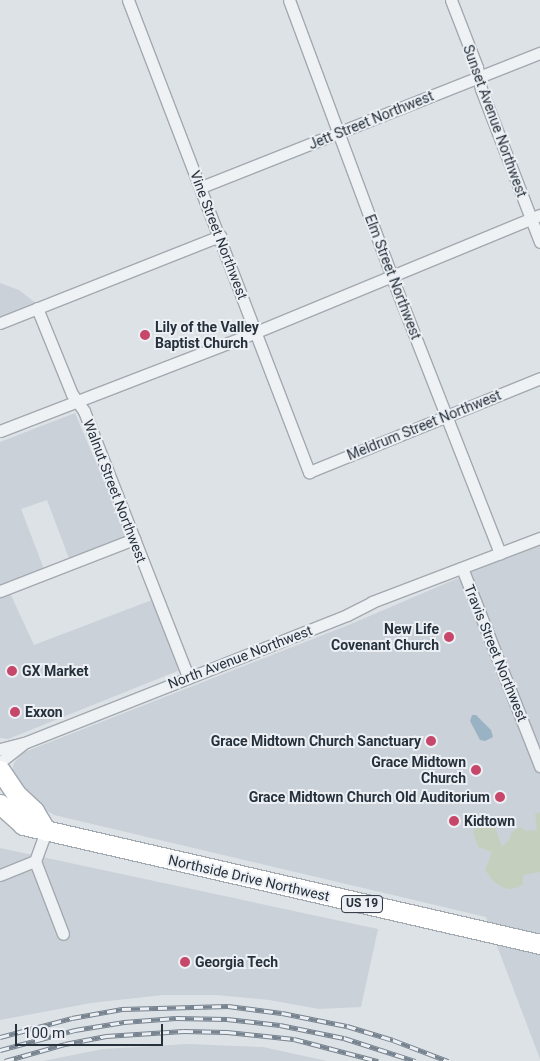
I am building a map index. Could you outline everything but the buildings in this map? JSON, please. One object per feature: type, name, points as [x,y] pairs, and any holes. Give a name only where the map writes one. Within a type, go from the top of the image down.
[{"type":"highway","points":[[0,770],[16,794],[34,811],[46,831]]},
{"type":"highway","name":"Northside Drive Northwest","points":[[0,804],[23,825],[46,831],[540,944]]},
{"type":"street","name":"Vine Street Northwest","points":[[128,0],[309,472]]},
{"type":"street","name":"Elm Street Northwest","points":[[289,0],[392,275],[500,553]]},
{"type":"street","name":"Sunset Avenue Northwest","points":[[451,0],[479,77],[481,89],[535,216],[540,242]]},
{"type":"street","name":"Jett Street Northwest","points":[[201,187],[540,53]]},
{"type":"street","points":[[0,431],[256,332],[535,216]]},
{"type":"street","points":[[0,323],[220,236]]},
{"type":"street","name":"Walnut Street Northwest","points":[[37,308],[72,394],[84,411],[188,677]]},
{"type":"street","name":"Meldrum Street Northwest","points":[[309,472],[540,378]]},
{"type":"street","name":"North Avenue Northwest","points":[[0,749],[24,743],[540,538]]},
{"type":"street","points":[[0,591],[134,539]]},
{"type":"street","name":"Travis Street Northwest","points":[[462,568],[540,766]]},
{"type":"street","name":"North Avenue Northwest","points":[[0,762],[24,743]]},
{"type":"street","points":[[46,831],[36,861],[63,934]]},
{"type":"street","points":[[0,875],[36,861]]},
{"type":"shaded area","points":[[0,283],[19,290],[37,304],[0,319]]},
{"type":"shaded area","points":[[75,413],[128,538],[70,561],[47,500],[21,509],[44,569],[0,586],[0,442]]},
{"type":"shaded area","points":[[540,543],[540,1059],[486,917],[54,815],[31,801],[11,774],[14,763],[22,753],[351,624]]},
{"type":"shaded area","points":[[10,593],[34,645],[152,600],[180,670],[8,739],[0,738],[0,597]]},
{"type":"shaded area","name":"Georgia Tech","points":[[0,848],[378,929],[361,1007],[319,1009],[269,1000],[216,995],[163,995],[91,1003],[0,1020]]},
{"type":"shaded area","points":[[189,1044],[263,1047],[327,1061],[43,1061],[103,1049]]},
{"type":"green space","points":[[540,812],[540,872],[523,875],[523,884],[519,887],[504,888],[493,881],[485,870],[492,852],[478,847],[473,831],[480,816],[482,823],[492,819],[502,847],[509,840],[512,832],[521,827],[526,831],[537,830],[535,814]]},
{"type":"water","points":[[472,715],[476,715],[491,730],[493,737],[485,741],[480,740],[470,721]]},
{"type":"railway","points":[[0,1037],[72,1018],[122,1009],[228,1006],[282,1013],[347,1026],[393,1040],[448,1061]]},
{"type":"railway","points":[[0,1050],[75,1030],[124,1022],[176,1018],[227,1019],[280,1025],[344,1038],[415,1061]]},
{"type":"railway","points":[[5,1061],[65,1044],[106,1036],[184,1031],[227,1032],[294,1039],[378,1061]]},
{"type":"place","name":"Lily of the Valley Baptist Church","points":[[145,335]]},
{"type":"place","name":"New Life Covenant Church","points":[[449,637]]},
{"type":"place","name":"GX Market","points":[[12,671]]},
{"type":"place","name":"Exxon","points":[[15,712]]},
{"type":"place","name":"Grace Midtown Church Sanctuary","points":[[431,741]]},
{"type":"place","name":"Grace Midtown Church","points":[[476,770]]},
{"type":"place","name":"Grace Midtown Church Old Auditorium","points":[[500,797]]},
{"type":"place","name":"Kidtown","points":[[454,821]]},
{"type":"place","name":"Georgia Tech","points":[[185,962]]}]
